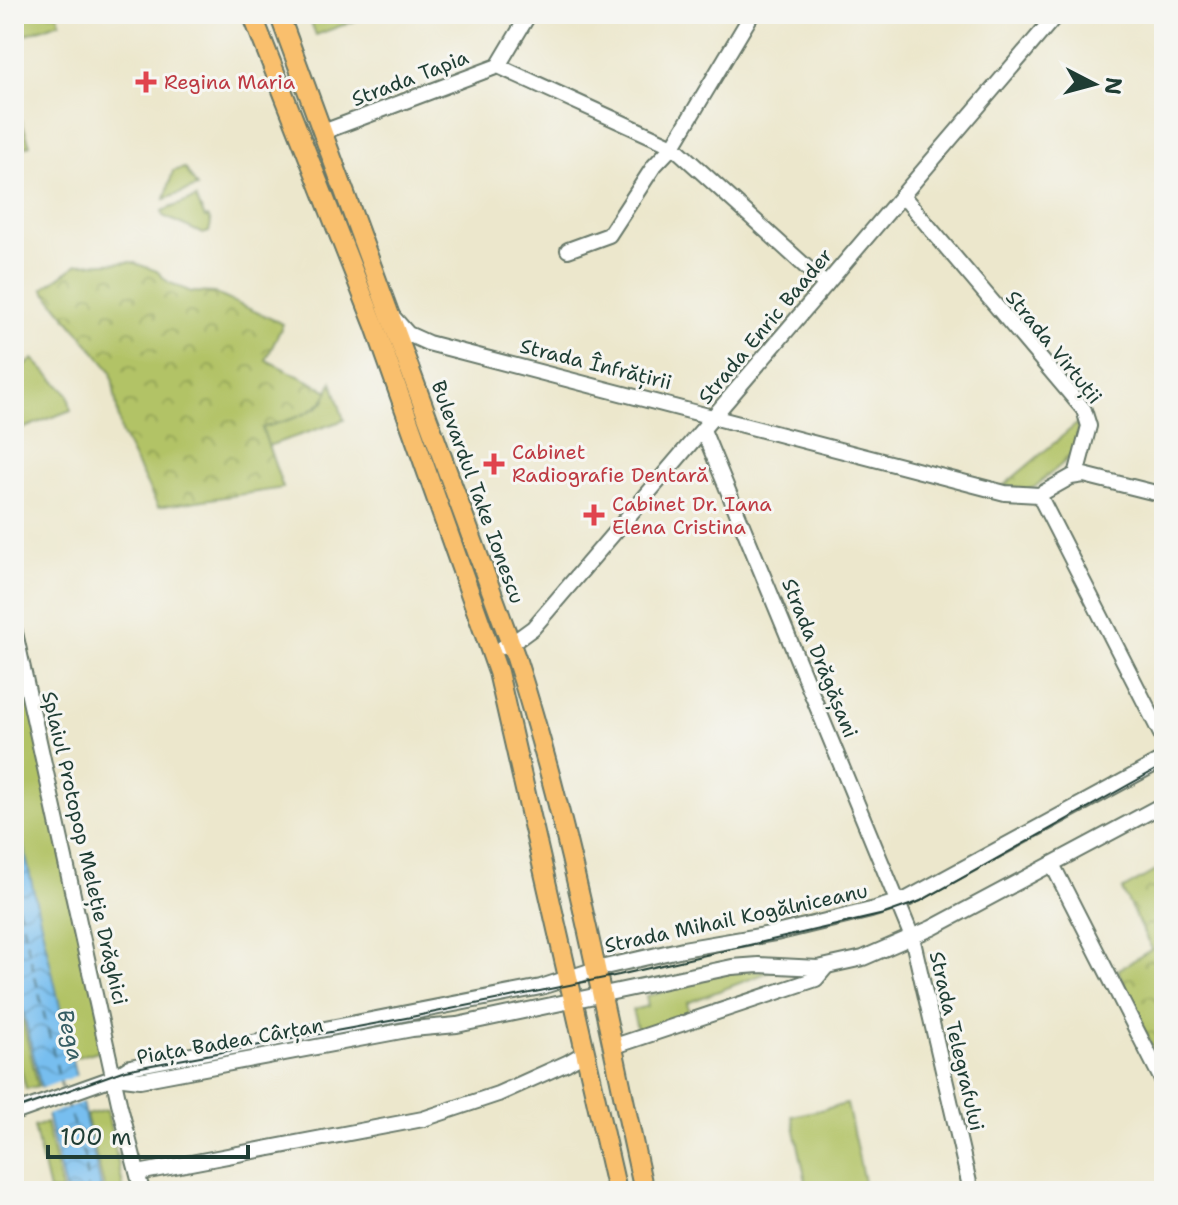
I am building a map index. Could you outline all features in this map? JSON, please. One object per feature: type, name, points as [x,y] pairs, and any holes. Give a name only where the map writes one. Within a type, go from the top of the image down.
[{"type":"main road","points":[[252,14],[375,326],[491,650],[570,978],[617,1191]]},
{"type":"main road","name":"Bulevardul Take Ionescu","points":[[279,14],[511,644],[545,747],[644,1191]]},
{"type":"street","name":"Strada Tapia","points":[[323,132],[498,66],[529,14]]},
{"type":"street","points":[[568,250],[609,235],[654,166],[673,146],[752,14]]},
{"type":"street","name":"Strada Enric Baader","points":[[491,650],[511,644],[533,628],[1057,14]]},
{"type":"street","points":[[498,66],[673,146],[826,285]]},
{"type":"street","name":"Strada Virtuții","points":[[902,195],[1084,410],[1089,426],[1076,475]]},
{"type":"street","name":"Strada Înfrățirii","points":[[388,310],[408,334],[428,343],[715,415],[974,486],[1022,496],[1039,495]]},
{"type":"street","name":"Strada Drăgășani","points":[[703,430],[899,902]]},
{"type":"street","points":[[1164,495],[1076,475],[1039,495],[1164,740]]},
{"type":"street","name":"Splaiul Protopop Meleție Drăghici","points":[[14,628],[109,1079],[142,1191]]},
{"type":"street","name":"Strada Mihail Kogălniceanu","points":[[570,978],[596,969],[683,949],[776,933],[899,902],[925,891],[1164,759]]},
{"type":"street","points":[[575,1001],[746,965],[826,967],[863,958],[912,937],[1164,804]]},
{"type":"street","points":[[1052,864],[1164,1084]]},
{"type":"street","name":"Strada Telegrafului","points":[[899,902],[912,937],[971,1191]]},
{"type":"street","points":[[612,1047],[816,979],[826,967]]},
{"type":"street","name":"Piața Badea Cârțan","points":[[109,1079],[130,1067],[541,987],[570,978]]},
{"type":"street","name":"Piața Badea Cârțan","points":[[109,1079],[140,1080],[412,1029],[457,1025],[575,1001]]},
{"type":"street","points":[[138,1173],[423,1119],[498,1094],[586,1052]]},
{"type":"street","points":[[16,1113],[109,1079]]},
{"type":"green space","points":[[33,14],[58,14],[60,22],[14,39],[14,21]]},
{"type":"green space","points":[[308,14],[373,14],[316,35]]},
{"type":"green space","points":[[14,100],[30,145],[14,150]]},
{"type":"green space","points":[[185,168],[197,187],[165,199],[173,171]]},
{"type":"green space","points":[[196,198],[205,218],[208,217],[211,223],[209,232],[203,234],[163,216],[162,211]]},
{"type":"green space","points":[[132,262],[157,271],[168,282],[191,292],[214,293],[283,324],[266,360],[329,391],[309,412],[262,428],[283,488],[158,507],[121,433],[111,371],[43,289],[78,264]]},
{"type":"green space","points":[[33,359],[68,394],[71,410],[14,432],[14,374]]},
{"type":"green space","points":[[332,382],[344,420],[268,446],[262,427],[316,408],[324,402]]},
{"type":"green space","points":[[1079,422],[1076,452],[1035,487],[1027,490],[1003,486]]},
{"type":"green space","points":[[14,628],[109,1048],[70,1059],[14,805]]},
{"type":"green space","points":[[1164,866],[1164,1069],[1138,1019],[1118,970],[1152,949],[1122,890]]},
{"type":"green space","points":[[736,970],[774,970],[687,1003],[689,1013],[638,1032],[632,1010],[648,1006],[646,996],[664,992],[663,986]]},
{"type":"green space","points":[[14,983],[38,1086],[26,1089],[14,1040]]},
{"type":"green space","points":[[847,1104],[866,1191],[808,1191],[792,1116]]},
{"type":"green space","points":[[107,1110],[124,1191],[105,1191],[86,1115]]},
{"type":"green space","points":[[46,1123],[62,1191],[49,1191],[34,1127]]},
{"type":"water","points":[[14,805],[102,1191],[65,1191],[14,972]]},
{"type":"pier","points":[[78,1075],[85,1101],[44,1116],[37,1090]]},
{"type":"ferry route","points":[[14,889],[62,1089]]},
{"type":"ferry route","points":[[65,1099],[84,1156],[88,1191]]},
{"type":"tram line","points":[[14,1110],[125,1070],[619,975],[884,914],[921,901],[1164,765]]},
{"type":"place","name":"Regina Maria","points":[[146,82]]},
{"type":"place","name":"Cabinet Radiografie Dentară","points":[[494,464]]},
{"type":"place","name":"Cabinet Dr. Iana Elena Cristina","points":[[594,515]]},
{"type":"water label","name":"Bega","points":[[71,1035]]}]
